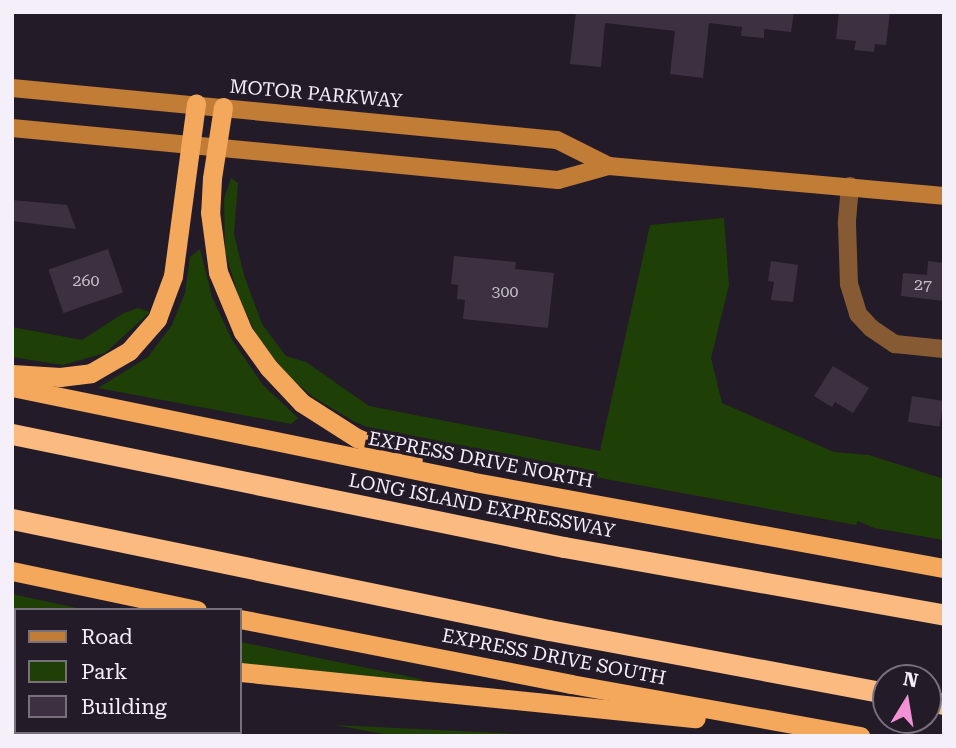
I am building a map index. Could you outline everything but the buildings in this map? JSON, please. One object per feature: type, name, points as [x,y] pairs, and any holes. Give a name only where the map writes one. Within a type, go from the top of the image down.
[{"type":"highway","points":[[12,374],[60,377],[91,373],[116,362],[150,330],[164,306],[173,276],[196,104]]},
{"type":"highway","points":[[223,107],[210,212],[218,272],[233,313],[254,350],[302,403],[338,427],[370,444],[469,481]]},
{"type":"highway","name":"EXPRESS DRIVE NORTH","points":[[12,387],[469,481],[944,568]]},
{"type":"highway","name":"LONG ISLAND EXPRESSWAY","points":[[12,434],[564,547],[944,615]]},
{"type":"highway","points":[[12,519],[549,630],[872,691]]},
{"type":"highway","points":[[12,572],[187,608]]},
{"type":"highway","name":"EXPRESS DRIVE SOUTH","points":[[242,619],[860,736]]},
{"type":"highway","points":[[242,672],[649,715],[794,725]]},
{"type":"main road","name":"MOTOR PARKWAY","points":[[12,88],[557,140],[609,166]]},
{"type":"main road","name":"MOTOR PARKWAY","points":[[12,128],[558,180],[609,166],[944,196]]},
{"type":"street","points":[[850,186],[847,224],[849,284],[858,314],[871,328],[895,344],[944,349]]},
{"type":"green space","points":[[231,178],[238,183],[234,234],[244,275],[262,324],[286,356],[306,362],[369,406],[600,451],[650,225],[724,218],[729,285],[711,358],[722,403],[834,452],[869,455],[944,479],[944,540],[874,528],[858,521],[856,525],[529,465],[529,459],[506,460],[398,440],[355,422],[313,397],[285,373],[256,334],[238,295],[225,251],[224,199]]},
{"type":"green space","points":[[200,249],[212,297],[232,340],[263,385],[298,418],[291,424],[98,388],[148,357],[172,325],[185,293],[190,257]]},
{"type":"green space","points":[[138,308],[150,312],[105,353],[63,365],[12,357],[12,327],[82,340],[124,313]]},
{"type":"green space","points":[[12,594],[77,608],[14,608],[12,624]]},
{"type":"green space","points":[[242,642],[421,679],[423,683],[242,664]]},
{"type":"green space","points":[[334,725],[562,736],[395,736]]}]
